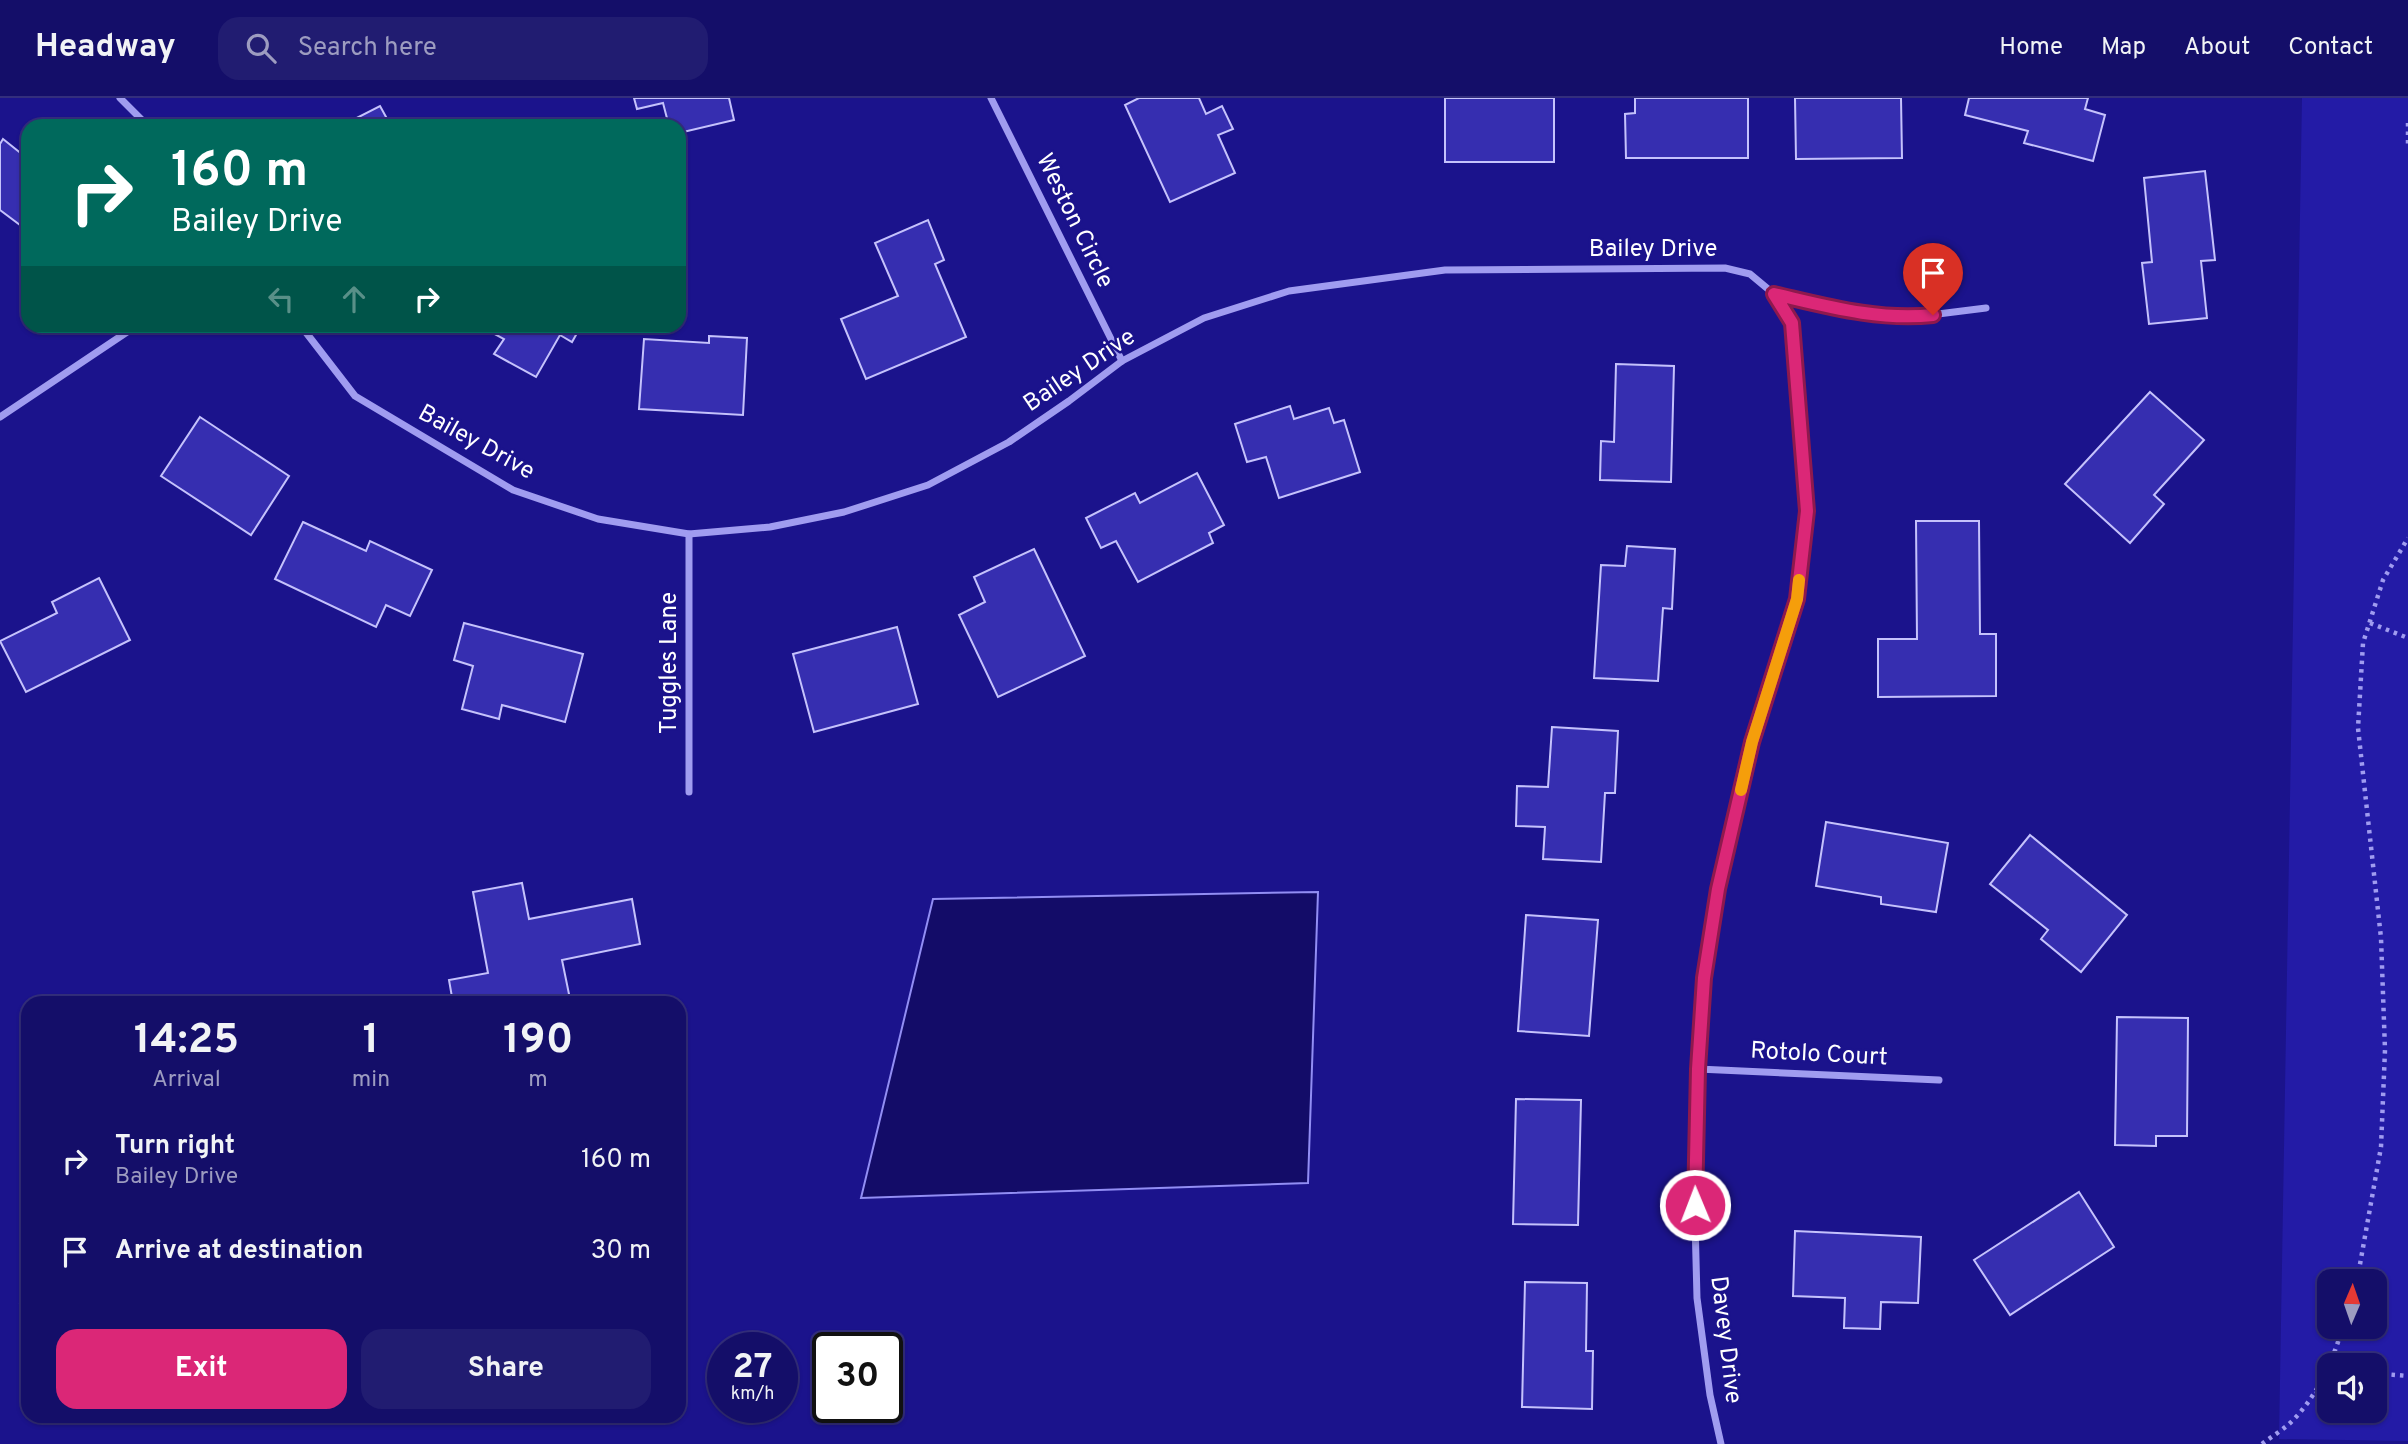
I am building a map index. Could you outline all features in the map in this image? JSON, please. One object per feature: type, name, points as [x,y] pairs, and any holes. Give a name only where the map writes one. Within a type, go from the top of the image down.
[{"type":"street","points":[[120,98],[141,119]]},
{"type":"street","name":"Weston Circle","points":[[991,98],[1122,361]]},
{"type":"street","name":"Bailey Drive","points":[[306,333],[355,396],[513,489],[598,519],[689,534],[770,527],[844,512],[928,485],[1009,442],[1122,361],[1204,318],[1289,291],[1445,270],[1724,268],[1750,274],[1774,294],[1852,312],[1906,318],[1986,308]]},
{"type":"street","name":"Davey Drive","points":[[1721,1444],[1710,1395],[1697,1298],[1694,1182],[1704,978],[1718,889],[1752,742],[1797,599],[1807,511],[1792,323],[1774,294]]},
{"type":"street","points":[[0,417],[126,333]]},
{"type":"street","name":"Tuggles Lane","points":[[689,534],[690,792]]},
{"type":"street","name":"Rotolo Court","points":[[1698,1069],[1939,1080]]},
{"type":"path","points":[[2408,124],[2408,145]]},
{"type":"path","points":[[2359,1269],[2381,1147],[2385,1050],[2381,938],[2358,727],[2363,643],[2384,580],[2408,538]]},
{"type":"path","points":[[2370,623],[2408,638]]},
{"type":"path","points":[[2262,1444],[2290,1424],[2314,1394],[2340,1339]]},
{"type":"path","points":[[2387,1374],[2408,1376]]},
{"type":"shaded area","points":[[2302,98],[2408,98],[2408,1441],[2279,1439]]},
{"type":"shaded area","points":[[1318,892],[1308,1183],[861,1198],[933,899]]},
{"type":"building","points":[[634,98],[729,98],[734,120],[686,131],[686,119],[667,119],[663,103],[637,109]]},
{"type":"building","points":[[1139,98],[1199,98],[1206,114],[1222,106],[1233,129],[1218,135],[1235,173],[1170,202],[1125,105]]},
{"type":"building","points":[[1445,98],[1554,98],[1554,162],[1445,162]]},
{"type":"building","points":[[1635,98],[1748,98],[1748,158],[1626,158],[1625,114],[1635,113]]},
{"type":"building","points":[[1795,98],[1901,98],[1902,158],[1796,159]]},
{"type":"building","points":[[1969,98],[2088,98],[2085,109],[2105,115],[2093,161],[2024,143],[2028,131],[1965,115]]},
{"type":"building","points":[[380,106],[387,119],[355,119]]},
{"type":"building","points":[[3,139],[21,153],[21,226],[0,210],[0,144]]},
{"type":"building","points":[[2205,171],[2215,260],[2201,261],[2207,318],[2149,324],[2142,263],[2152,262],[2144,178]]},
{"type":"building","points":[[928,220],[944,260],[935,264],[966,337],[866,379],[841,319],[898,296],[875,243]]},
{"type":"building","points":[[493,333],[577,333],[572,342],[560,335],[536,377],[494,354],[504,339]]},
{"type":"building","points":[[709,336],[747,338],[743,415],[639,409],[644,339],[709,343]]},
{"type":"building","points":[[1616,364],[1674,366],[1671,482],[1600,480],[1601,441],[1614,442]]},
{"type":"building","points":[[2150,392],[2204,440],[2154,495],[2164,504],[2130,543],[2065,484]]},
{"type":"building","points":[[1290,406],[1294,419],[1329,408],[1334,423],[1344,420],[1360,472],[1279,498],[1266,457],[1247,462],[1235,424]]},
{"type":"building","points":[[200,417],[289,476],[251,535],[161,476]]},
{"type":"building","points":[[1197,473],[1224,525],[1209,533],[1213,543],[1138,582],[1116,541],[1101,548],[1086,518],[1135,493],[1140,503]]},
{"type":"building","points":[[1916,521],[1979,521],[1980,634],[1996,634],[1996,696],[1878,697],[1878,639],[1917,639]]},
{"type":"building","points":[[303,522],[366,551],[370,541],[432,570],[410,616],[386,605],[376,627],[275,579]]},
{"type":"building","points":[[1627,546],[1675,549],[1672,609],[1663,608],[1658,681],[1594,678],[1601,565],[1625,566]]},
{"type":"building","points":[[1034,549],[1085,656],[998,697],[959,615],[985,602],[974,577]]},
{"type":"building","points":[[99,578],[130,640],[26,692],[0,641],[57,613],[52,602]]},
{"type":"building","points":[[464,623],[583,654],[565,722],[502,705],[499,719],[462,709],[473,666],[454,660]]},
{"type":"building","points":[[897,627],[918,704],[814,732],[793,654]]},
{"type":"building","points":[[1552,727],[1618,731],[1615,793],[1605,793],[1601,862],[1543,859],[1545,827],[1516,826],[1517,786],[1548,787]]},
{"type":"building","points":[[1826,822],[1948,843],[1936,912],[1881,904],[1881,897],[1816,886]]},
{"type":"building","points":[[2030,835],[2127,915],[2081,972],[2041,939],[2048,930],[1990,884]]},
{"type":"building","points":[[522,883],[529,919],[632,899],[640,944],[562,960],[569,996],[452,996],[449,980],[488,973],[473,892]]},
{"type":"building","points":[[1526,915],[1598,920],[1589,1036],[1518,1031]]},
{"type":"building","points":[[2117,1017],[2188,1018],[2187,1136],[2156,1136],[2156,1146],[2115,1145]]},
{"type":"building","points":[[1516,1099],[1581,1100],[1578,1225],[1513,1224]]},
{"type":"building","points":[[2079,1192],[2114,1247],[2010,1315],[1974,1260]]},
{"type":"building","points":[[1795,1231],[1921,1237],[1918,1303],[1881,1302],[1880,1329],[1844,1328],[1845,1298],[1793,1296]]},
{"type":"building","points":[[1525,1282],[1587,1283],[1586,1351],[1593,1351],[1592,1409],[1522,1407]]},
{"type":"slow traffic","points":[[1741,790],[1752,742],[1797,599],[1799,580]]},
{"type":"route","points":[[1695,1205],[1698,1069],[1704,978],[1718,889],[1752,742],[1797,599],[1807,511],[1792,323],[1774,294],[1852,312],[1906,318],[1933,315]]}]
